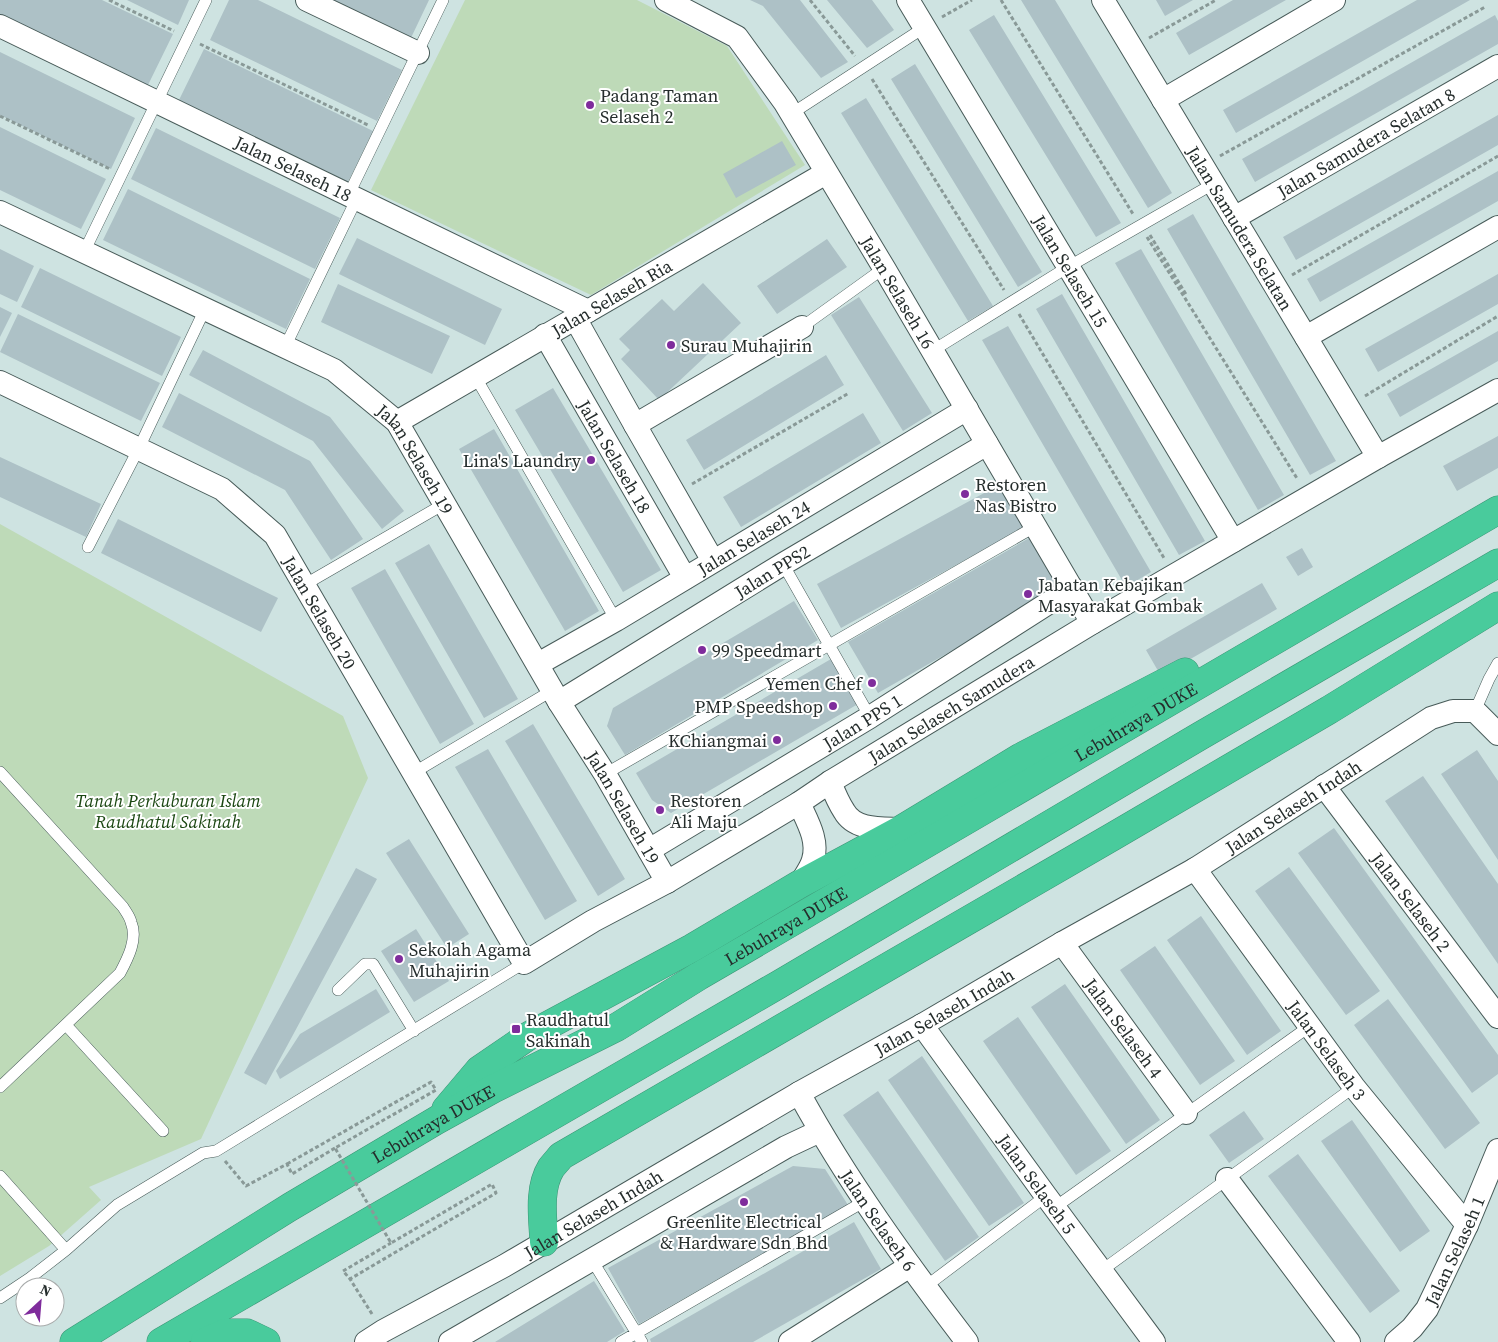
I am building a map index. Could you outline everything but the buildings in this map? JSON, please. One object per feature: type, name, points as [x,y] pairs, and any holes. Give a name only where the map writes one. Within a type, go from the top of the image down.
[{"type":"highway","name":"Lebuhraya DUKE","points":[[74,1342],[290,1207],[437,1120],[617,1027],[699,976],[1498,510]]},
{"type":"highway","points":[[162,1342],[778,985],[1206,732],[1498,563]]},
{"type":"highway","points":[[437,1120],[479,1070],[530,1035],[692,948],[800,884],[902,829],[1021,757],[1183,673],[1363,588]]},
{"type":"highway","points":[[544,1242],[542,1209],[545,1184],[550,1169],[561,1156],[1330,710],[1498,606]]},
{"type":"highway","points":[[205,1342],[226,1333],[247,1333],[266,1342]]},
{"type":"street","points":[[307,0],[418,53]]},
{"type":"street","name":"Jalan Selaseh 16","points":[[666,0],[737,37],[791,114],[884,268],[1092,623]]},
{"type":"street","name":"Jalan Selaseh 15","points":[[908,0],[1233,541]]},
{"type":"street","name":"Jalan Samudera Selatan","points":[[1103,0],[1378,458]]},
{"type":"street","points":[[1163,100],[1334,0]]},
{"type":"street","name":"Jalan Selaseh 18","points":[[0,26],[353,196],[582,314],[635,425],[714,561]]},
{"type":"street","name":"Jalan Samudera Selatan 8","points":[[1234,218],[1498,66]]},
{"type":"street","name":"Jalan Selaseh Ria","points":[[397,422],[826,172]]},
{"type":"street","name":"Jalan Selaseh 19","points":[[0,212],[334,370],[397,422],[556,696],[605,774],[666,882]]},
{"type":"street","points":[[1306,337],[1498,227]]},
{"type":"street","points":[[635,425],[802,327]]},
{"type":"street","name":"Jalan Selaseh 18","points":[[545,336],[685,578]]},
{"type":"street","name":"Jalan Selaseh 20","points":[[0,382],[222,489],[275,535],[524,963]]},
{"type":"street","name":"Jalan Selaseh Samudera","points":[[524,963],[666,882],[798,803],[1092,623],[1233,541],[1306,493],[1378,458],[1498,390]]},
{"type":"street","name":"Jalan Selaseh 24","points":[[538,664],[616,620],[967,409]]},
{"type":"street","name":"Jalan PPS2","points":[[556,696],[987,444]]},
{"type":"street","name":"Jalan PPS 1","points":[[649,850],[870,717],[1072,588]]},
{"type":"street","name":"Jalan Selaseh Indah","points":[[375,1337],[504,1266],[799,1093],[922,1025],[1195,868],[1431,718],[1453,711],[1475,712]]},
{"type":"street","points":[[1475,712],[1498,734]]},
{"type":"street","points":[[830,782],[844,813],[856,824],[874,828],[902,829]]},
{"type":"street","name":"Jalan Selaseh 2","points":[[1324,786],[1498,1017]]},
{"type":"street","points":[[798,803],[816,846],[813,862],[800,884]]},
{"type":"street","name":"Jalan Selaseh 3","points":[[1195,868],[1354,1087],[1467,1225]]},
{"type":"street","name":"Jalan Selaseh 4","points":[[1062,943],[1186,1113]]},
{"type":"street","name":"Jalan Selaseh 5","points":[[922,1025],[1154,1342]]},
{"type":"street","name":"Jalan Selaseh 6","points":[[799,1093],[820,1131],[865,1201],[925,1287],[967,1342]]},
{"type":"street","points":[[450,1342],[786,1147],[820,1131]]},
{"type":"street","name":"Jalan Selaseh 1","points":[[1396,1342],[1412,1328],[1427,1309],[1467,1225],[1498,1150]]},
{"type":"street","points":[[1228,1179],[1349,1342]]},
{"type":"street","points":[[790,1342],[910,1266]]},
{"type":"lane","points":[[84,252],[206,0]]},
{"type":"lane","points":[[285,347],[380,131],[443,0]]},
{"type":"lane","points":[[791,114],[925,27]]},
{"type":"lane","points":[[932,351],[1068,267],[1142,225],[1208,175]]},
{"type":"lane","points":[[802,327],[884,268]]},
{"type":"lane","points":[[88,547],[139,448],[205,308]]},
{"type":"lane","points":[[475,376],[616,620]]},
{"type":"lane","points":[[304,585],[444,504]]},
{"type":"lane","points":[[605,774],[1036,526]]},
{"type":"lane","points":[[783,564],[870,717]]},
{"type":"lane","points":[[1475,712],[1498,663]]},
{"type":"lane","points":[[413,773],[556,696]]},
{"type":"lane","points":[[0,772],[123,907],[132,922],[130,953],[120,973],[0,1087]]},
{"type":"lane","points":[[0,1298],[66,1250],[116,1205],[203,1153],[216,1151],[524,963]]},
{"type":"lane","points":[[338,990],[365,964],[373,964],[414,1031]]},
{"type":"lane","points":[[66,1025],[163,1131]]},
{"type":"lane","points":[[925,1287],[1186,1113],[1310,1026]]},
{"type":"lane","points":[[1101,1271],[1354,1087]]},
{"type":"lane","points":[[0,1176],[66,1250]]},
{"type":"lane","points":[[621,1342],[639,1337],[865,1201]]},
{"type":"lane","points":[[592,1260],[639,1337]]},
{"type":"path","points":[[109,0],[380,131]]},
{"type":"path","points":[[810,0],[864,67],[1012,302],[1175,575]]},
{"type":"path","points":[[925,27],[972,0]]},
{"type":"path","points":[[1001,0],[1142,225],[1306,493]]},
{"type":"path","points":[[1132,48],[1216,0]]},
{"type":"path","points":[[1208,175],[1485,7]]},
{"type":"path","points":[[0,116],[121,175]]},
{"type":"path","points":[[1275,286],[1498,156]]},
{"type":"path","points":[[1347,406],[1498,316]]},
{"type":"path","points":[[675,493],[849,393]]},
{"type":"path","points":[[216,1151],[246,1186],[431,1082],[436,1090],[292,1174],[286,1164]]},
{"type":"path","points":[[335,1148],[391,1244]]},
{"type":"path","points":[[350,1279],[496,1193],[492,1184],[343,1271],[350,1279],[375,1337]]},
{"type":"green space","name":"Padang Taman Selaseh 2","points":[[465,0],[637,0],[727,46],[805,165],[591,295],[371,190]]},
{"type":"green space","name":"Tanah Perkuburan Islam Raudhatul Sakinah","points":[[0,524],[343,716],[368,778],[201,1139],[89,1187],[101,1200],[49,1246],[0,1276]]},
{"type":"place","name":"Padang Taman Selaseh 2","points":[[590,105]]},
{"type":"place","name":"Surau Muhajirin","points":[[671,345]]},
{"type":"place","name":"Lina's Laundry","points":[[591,460]]},
{"type":"place","name":"Restoren Nas Bistro","points":[[965,494]]},
{"type":"place","name":"Jabatan Kebajikan Masyarakat Gombak","points":[[1028,594]]},
{"type":"place","name":"99 Speedmart","points":[[702,650]]},
{"type":"place","name":"Yemen Chef","points":[[872,683]]},
{"type":"place","name":"PMP Speedshop","points":[[833,706]]},
{"type":"place","name":"KChiangmai","points":[[777,740]]},
{"type":"place","name":"Restoren Ali Maju","points":[[660,810]]},
{"type":"place","name":"Sekolah Agama Muhajirin","points":[[399,959]]},
{"type":"place","name":"Raudhatul Sakinah","points":[[516,1029]]},
{"type":"place","name":"Greenlite Electrical & Hardware Sdn Bhd","points":[[744,1202]]}]
